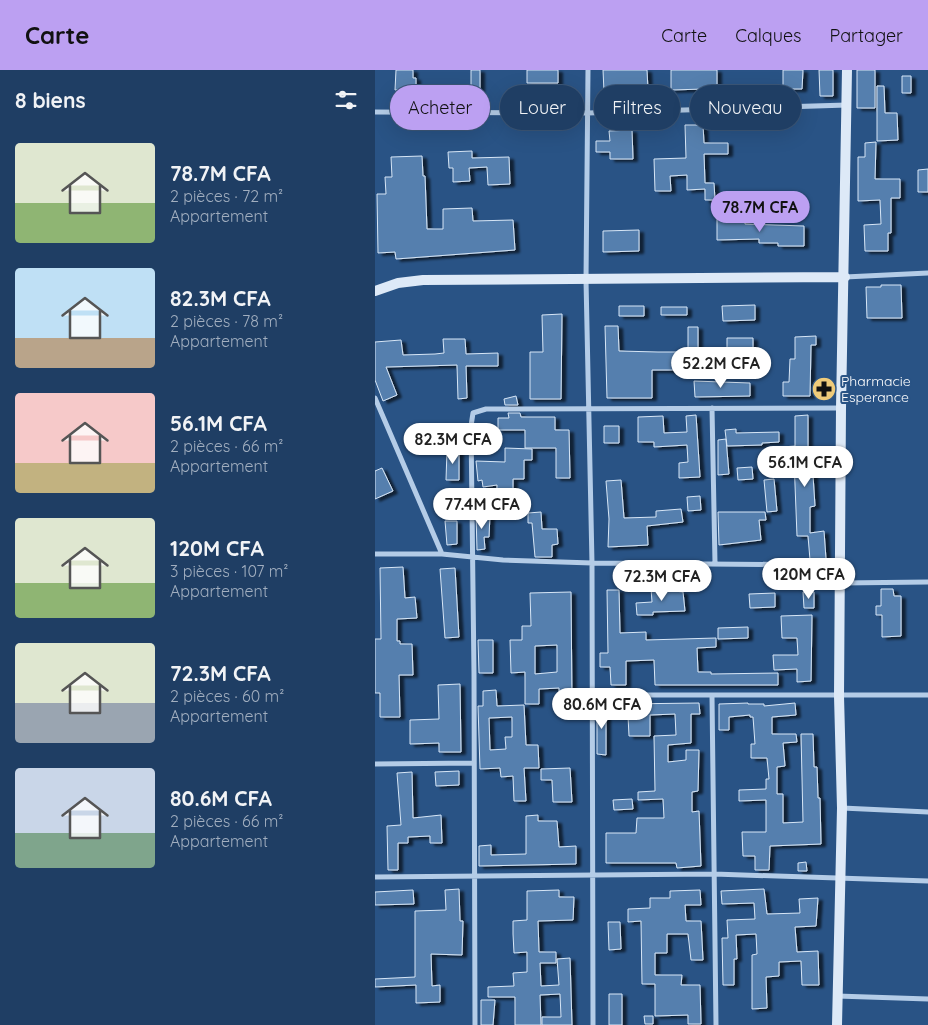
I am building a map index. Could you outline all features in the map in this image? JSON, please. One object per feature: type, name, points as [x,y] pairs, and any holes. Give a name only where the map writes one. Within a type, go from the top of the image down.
[{"type":"street","points":[[588,70],[586,280],[592,563],[591,875],[593,1025]]},
{"type":"street","points":[[837,1025],[841,808],[839,696],[841,408],[845,277],[847,70]]},
{"type":"street","points":[[375,112],[588,113],[848,104]]},
{"type":"street","points":[[375,291],[398,284],[423,280],[845,277],[928,273]]},
{"type":"street","points":[[375,398],[442,554]]},
{"type":"street","points":[[711,408],[715,563]]},
{"type":"street","points":[[475,1025],[471,426],[473,413],[486,410],[841,408]]},
{"type":"street","points":[[375,416],[382,412]]},
{"type":"street","points":[[375,554],[442,554],[523,562],[841,565]]},
{"type":"street","points":[[841,582],[928,582]]},
{"type":"street","points":[[591,695],[928,695]]},
{"type":"street","points":[[712,696],[716,1025]]},
{"type":"street","points":[[375,764],[474,763]]},
{"type":"street","points":[[841,808],[928,812]]},
{"type":"street","points":[[375,877],[714,874],[928,881]]},
{"type":"street","points":[[837,996],[928,999]]},
{"type":"building","points":[[396,70],[413,70],[413,78],[416,78],[416,85],[395,85]]},
{"type":"building","points":[[471,70],[480,70],[480,85],[471,85]]},
{"type":"building","points":[[527,70],[558,70],[558,83],[527,83]]},
{"type":"building","points":[[603,70],[647,70],[648,85],[604,85]]},
{"type":"building","points":[[671,70],[717,70],[717,85],[690,85],[690,89],[680,90],[680,85],[671,85]]},
{"type":"building","points":[[783,70],[803,70],[802,89],[801,85],[783,85]]},
{"type":"building","points":[[819,70],[833,70],[833,96],[820,96]]},
{"type":"building","points":[[857,70],[875,70],[875,108],[857,108]]},
{"type":"building","points":[[902,76],[911,76],[911,93],[902,93]]},
{"type":"building","points":[[877,86],[884,86],[885,113],[897,113],[898,140],[877,141]]},
{"type":"building","points":[[685,125],[690,125],[690,130],[703,130],[704,143],[728,143],[728,154],[704,154],[705,183],[714,183],[715,200],[705,200],[705,189],[687,190],[687,175],[670,176],[671,191],[655,191],[654,159],[686,158]]},
{"type":"building","points":[[632,130],[633,159],[610,159],[610,152],[596,152],[596,141],[610,141],[609,131]]},
{"type":"building","points":[[876,142],[875,179],[900,179],[900,198],[891,198],[891,233],[888,233],[888,251],[865,251],[864,225],[881,224],[880,200],[858,201],[858,157],[865,157],[865,143]]},
{"type":"building","points":[[472,151],[472,158],[509,157],[510,184],[488,185],[487,167],[469,168],[470,181],[453,182],[453,168],[449,168],[448,152]]},
{"type":"building","points":[[422,156],[423,176],[425,176],[427,229],[443,229],[443,209],[472,208],[473,221],[513,220],[515,250],[396,259],[395,252],[378,253],[377,194],[386,194],[385,177],[392,177],[391,157]]},
{"type":"building","points":[[928,169],[928,192],[918,192],[918,170]]},
{"type":"building","points":[[745,218],[745,224],[804,226],[804,246],[778,246],[778,243],[759,243],[759,239],[717,240],[717,219]]},
{"type":"building","points":[[639,230],[639,251],[603,252],[603,231]]},
{"type":"building","points":[[881,285],[901,285],[902,318],[867,318],[866,287],[881,287]]},
{"type":"building","points":[[755,305],[755,320],[723,321],[722,306]]},
{"type":"building","points":[[619,306],[644,306],[644,316],[619,316]]},
{"type":"building","points":[[661,307],[687,307],[687,315],[661,315]]},
{"type":"building","points":[[562,314],[561,399],[530,399],[530,352],[543,352],[542,315]]},
{"type":"building","points":[[605,326],[618,326],[619,351],[658,352],[688,352],[688,327],[698,327],[698,352],[722,352],[722,363],[676,364],[677,370],[652,370],[652,398],[607,398]]},
{"type":"building","points":[[816,336],[816,345],[811,345],[810,396],[783,396],[783,382],[789,382],[790,359],[795,359],[795,337]]},
{"type":"building","points":[[727,338],[753,338],[753,350],[727,351]]},
{"type":"building","points":[[443,339],[465,339],[466,354],[498,353],[498,366],[466,366],[467,398],[458,399],[457,365],[386,367],[397,395],[383,401],[375,380],[375,342],[401,340],[403,355],[435,354],[444,353]]},
{"type":"building","points":[[694,381],[750,383],[750,396],[695,397]]},
{"type":"building","points":[[516,396],[518,405],[505,405],[504,399]]},
{"type":"building","points":[[508,413],[520,413],[521,417],[555,417],[555,430],[569,430],[570,478],[556,478],[556,448],[525,448],[525,430],[498,430],[498,418],[509,418]]},
{"type":"building","points":[[696,415],[700,477],[679,478],[679,463],[688,462],[687,445],[654,447],[654,442],[638,442],[638,417],[663,416],[664,433],[687,432],[686,416]]},
{"type":"building","points":[[808,415],[808,460],[812,460],[815,506],[810,507],[810,533],[824,531],[826,559],[810,560],[808,536],[797,536],[794,459],[783,460],[782,447],[795,446],[795,416]]},
{"type":"building","points":[[604,426],[619,426],[619,443],[604,443]]},
{"type":"building","points":[[736,429],[736,433],[779,432],[779,442],[762,443],[762,445],[727,446],[725,430]]},
{"type":"building","points":[[467,432],[467,447],[460,448],[459,433]]},
{"type":"building","points":[[726,439],[729,474],[718,475],[718,440]]},
{"type":"building","points":[[505,448],[532,449],[532,460],[524,460],[524,479],[513,479],[513,492],[497,492],[497,485],[483,487],[482,480],[478,481],[476,461],[505,462]]},
{"type":"building","points":[[447,450],[459,450],[459,480],[446,480]]},
{"type":"building","points":[[752,467],[753,479],[738,480],[737,468]]},
{"type":"building","points":[[382,468],[393,491],[375,499],[375,471]]},
{"type":"building","points":[[774,479],[777,511],[767,512],[764,480]]},
{"type":"building","points":[[621,480],[624,518],[656,517],[656,511],[681,509],[683,522],[647,526],[648,545],[608,547],[609,519],[606,481]]},
{"type":"building","points":[[700,496],[701,510],[688,511],[687,497]]},
{"type":"building","points":[[541,512],[542,529],[557,529],[558,544],[552,545],[552,557],[535,557],[532,523],[528,523],[528,513]]},
{"type":"building","points":[[718,512],[765,512],[766,520],[759,520],[761,540],[719,545]]},
{"type":"building","points":[[476,514],[490,514],[489,537],[484,537],[485,549],[477,550]]},
{"type":"building","points":[[445,521],[457,521],[457,544],[447,545]]},
{"type":"building","points":[[403,567],[405,598],[415,597],[417,618],[397,619],[397,641],[400,641],[400,644],[412,644],[413,675],[399,675],[400,717],[380,717],[380,693],[375,693],[375,639],[381,639],[380,568]]},
{"type":"building","points":[[455,568],[459,637],[445,638],[440,569]]},
{"type":"building","points":[[665,587],[665,590],[683,592],[685,611],[653,612],[653,615],[637,615],[636,603],[652,602],[651,588]]},
{"type":"building","points":[[881,589],[893,589],[894,596],[901,596],[901,636],[882,637],[882,615],[876,615],[876,606],[881,606]]},
{"type":"building","points":[[607,590],[619,590],[620,633],[646,632],[646,640],[716,638],[716,647],[697,648],[698,672],[711,672],[711,674],[778,673],[778,685],[655,685],[654,660],[626,661],[626,685],[611,685],[610,667],[600,667],[600,653],[608,653]]},
{"type":"building","points":[[571,592],[572,704],[560,704],[559,688],[539,689],[539,704],[525,704],[525,672],[511,673],[510,640],[522,640],[522,626],[531,626],[530,593]],"holes":[[[557,645],[557,672],[535,674],[535,646]]]},
{"type":"building","points":[[803,592],[814,592],[814,608],[804,608]]},
{"type":"building","points":[[775,593],[775,607],[750,608],[749,594]]},
{"type":"building","points":[[812,615],[811,681],[797,682],[797,669],[774,670],[773,655],[798,655],[797,638],[782,638],[781,616]]},
{"type":"building","points":[[748,627],[748,638],[718,639],[718,628]]},
{"type":"building","points":[[478,640],[493,640],[493,673],[479,673]]},
{"type":"building","points":[[460,684],[461,752],[439,752],[439,743],[410,744],[410,720],[439,719],[438,685]]},
{"type":"building","points":[[496,690],[497,706],[524,705],[526,745],[538,745],[539,768],[524,768],[526,801],[514,801],[513,776],[501,777],[500,768],[480,769],[478,706],[483,706],[483,691]],"holes":[[[512,717],[512,737],[505,737],[506,749],[490,750],[489,718]]]},
{"type":"building","points":[[699,703],[700,714],[691,714],[691,743],[668,745],[668,762],[686,760],[686,750],[699,750],[698,791],[692,792],[692,812],[699,811],[701,866],[677,868],[676,863],[606,863],[606,833],[636,833],[637,818],[664,818],[663,799],[638,800],[638,792],[655,791],[654,736],[676,735],[675,714],[650,715],[650,736],[629,736],[628,716],[623,716],[622,704]]},
{"type":"building","points":[[795,703],[796,715],[772,717],[772,734],[796,734],[797,742],[783,743],[785,766],[777,767],[777,794],[783,794],[783,823],[803,822],[801,734],[813,734],[814,767],[817,767],[818,798],[820,798],[821,844],[770,846],[769,870],[755,870],[755,856],[743,856],[742,832],[766,832],[766,800],[739,801],[739,790],[766,789],[766,779],[769,779],[767,758],[751,758],[751,744],[755,744],[753,717],[750,717],[750,715],[729,717],[729,730],[719,730],[719,704],[764,704],[764,706]]},
{"type":"building","points":[[597,705],[606,705],[606,755],[597,754]]},
{"type":"building","points":[[570,768],[572,802],[553,802],[552,780],[541,780],[541,769]]},
{"type":"building","points":[[459,771],[459,785],[436,786],[435,772]]},
{"type":"building","points":[[412,772],[413,818],[441,815],[442,843],[430,843],[430,836],[408,837],[408,843],[398,843],[398,870],[388,870],[387,826],[401,825],[397,773]]},
{"type":"building","points":[[632,799],[633,809],[614,810],[613,800]]},
{"type":"building","points":[[538,815],[538,821],[557,821],[559,847],[576,846],[576,864],[479,866],[479,846],[491,845],[491,855],[526,854],[526,816]]},
{"type":"building","points":[[806,862],[807,871],[798,871],[798,863]]},
{"type":"building","points":[[459,889],[460,921],[463,921],[462,955],[431,954],[432,986],[440,985],[440,1002],[416,1003],[416,985],[375,987],[375,979],[415,977],[415,911],[446,910],[445,890]]},
{"type":"building","points":[[764,889],[767,914],[800,913],[799,899],[818,898],[816,926],[795,927],[797,952],[818,951],[819,985],[802,985],[801,961],[779,962],[779,976],[766,977],[767,1008],[752,1009],[752,955],[757,954],[756,934],[736,935],[737,959],[734,959],[734,985],[723,985],[722,938],[728,938],[727,920],[755,919],[754,903],[722,904],[721,891]]},
{"type":"building","points":[[413,890],[414,904],[375,905],[375,892]]},
{"type":"building","points":[[559,890],[559,897],[574,897],[573,920],[538,921],[539,952],[556,952],[556,963],[540,963],[541,986],[559,985],[557,959],[570,958],[572,1025],[542,1025],[542,1017],[561,1017],[560,994],[540,995],[541,1025],[515,1025],[515,997],[488,997],[488,987],[514,986],[513,973],[527,972],[527,952],[514,953],[513,921],[527,920],[527,891]]},
{"type":"building","points":[[700,890],[701,905],[685,905],[686,921],[701,921],[703,960],[691,960],[688,934],[667,934],[667,953],[655,953],[655,975],[682,975],[681,985],[700,985],[701,1024],[688,1024],[688,1015],[655,1016],[655,984],[642,984],[641,921],[628,922],[628,909],[650,908],[650,898],[670,898],[670,891]]},
{"type":"building","points":[[608,922],[620,922],[621,949],[609,950]]},
{"type":"building","points":[[609,994],[622,994],[622,1025],[609,1025]]},
{"type":"building","points":[[481,1000],[495,1000],[493,1025],[481,1025]]},
{"type":"building","points":[[644,1016],[653,1016],[653,1024],[645,1024]]},
{"type":"place","name":"Pharmacie Esperance","points":[[824,389]]}]
